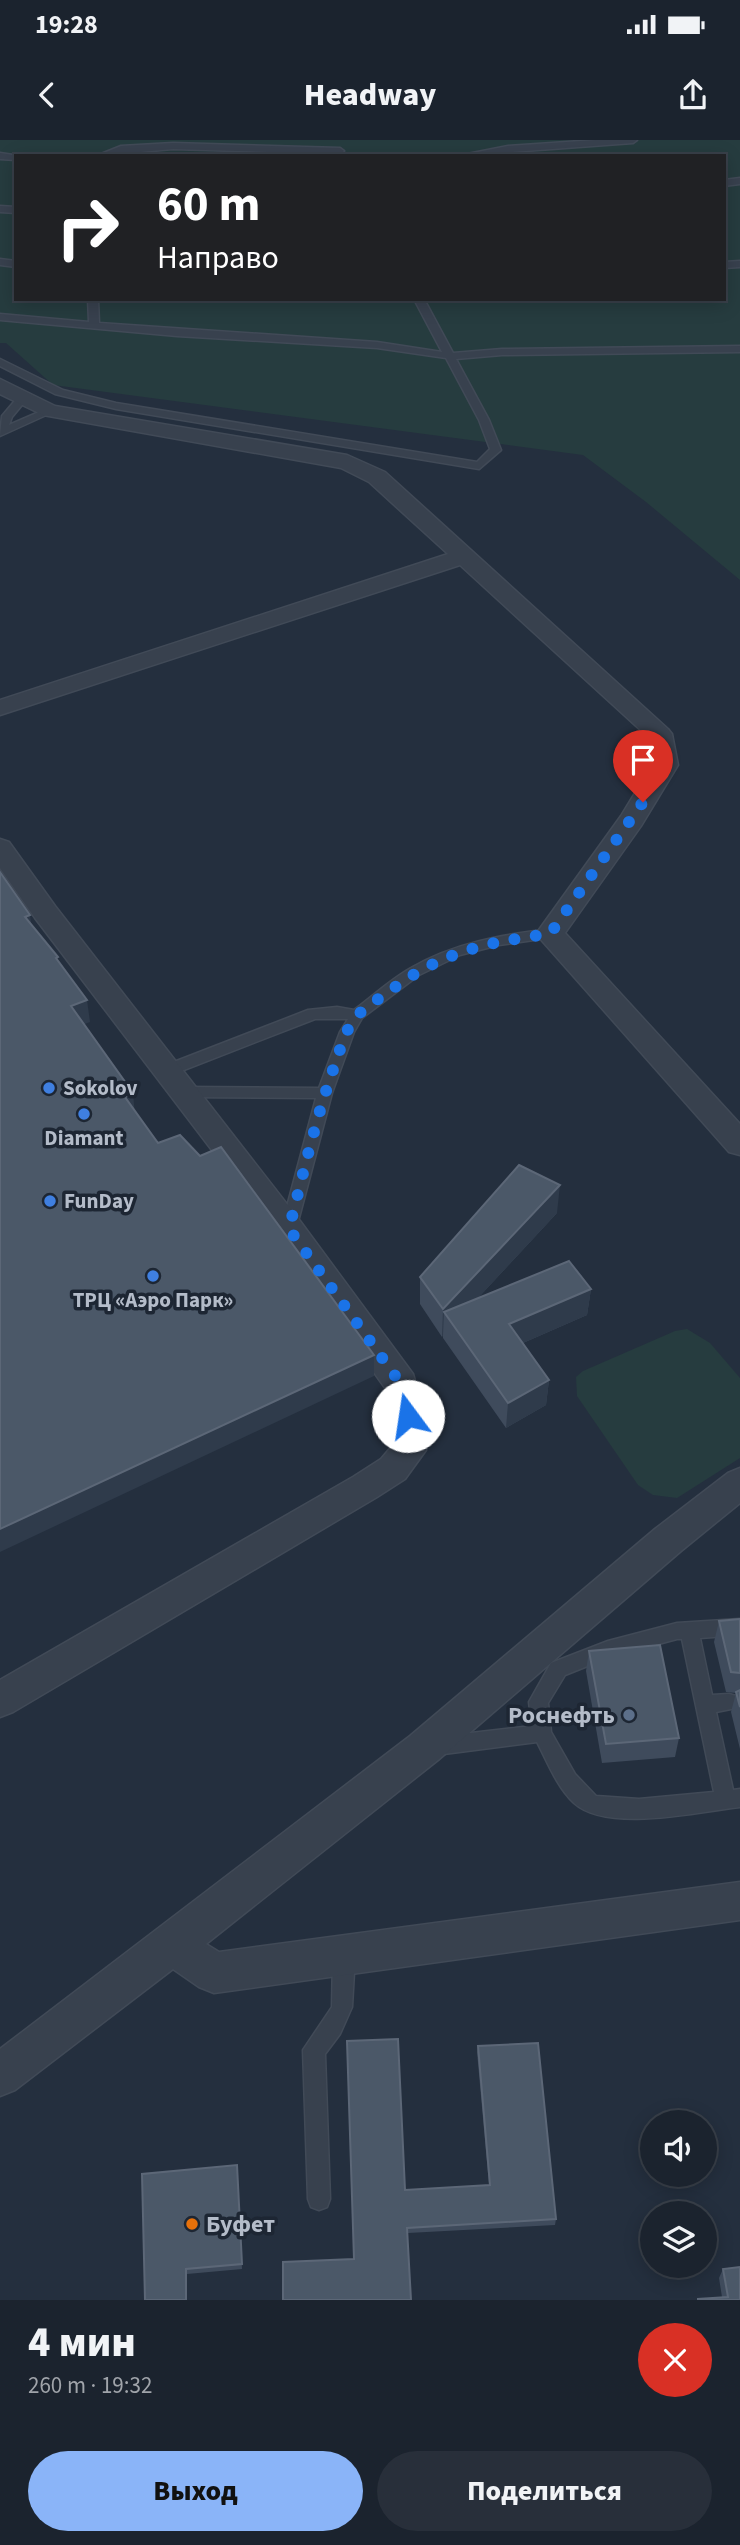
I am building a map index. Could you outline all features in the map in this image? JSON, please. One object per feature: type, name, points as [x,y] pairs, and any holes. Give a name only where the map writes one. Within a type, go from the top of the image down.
[{"type":"street","points":[[0,385],[22,399],[50,411],[347,463],[377,477],[659,734],[664,765],[632,820],[550,934],[740,1144]]},
{"type":"street","points":[[0,708],[464,556]]},
{"type":"street","points":[[0,848],[45,912],[289,1229],[401,1384],[408,1416],[410,1450],[393,1469],[366,1487],[0,1700]]},
{"type":"street","points":[[0,2075],[424,1748],[668,1540],[740,1483]]},
{"type":"street","points":[[172,1945],[214,1973],[740,1901]]},
{"type":"lane","points":[[106,154],[121,149],[173,146],[341,153],[335,140]]},
{"type":"lane","points":[[474,154],[633,140]]},
{"type":"lane","points":[[93,301],[94,326]]},
{"type":"lane","points":[[0,362],[59,392],[116,406],[479,466],[496,450],[484,419],[420,301]]},
{"type":"lane","points":[[0,317],[377,345],[451,356],[502,352],[740,349]]},
{"type":"lane","points":[[0,432],[7,416],[22,399]]},
{"type":"lane","points":[[0,432],[50,411]]},
{"type":"lane","points":[[289,1229],[325,1093],[347,1032],[358,1015],[414,972],[455,952],[499,940],[550,934]]},
{"type":"lane","points":[[174,1082],[313,1014],[337,1012],[358,1015]]},
{"type":"lane","points":[[174,1082],[325,1093]]},
{"type":"lane","points":[[690,1630],[705,1704],[733,1799],[622,1809],[592,1805],[572,1785],[542,1733],[538,1702],[558,1669],[608,1649],[690,1630],[740,1627]]},
{"type":"lane","points":[[705,1704],[729,1702]]},
{"type":"lane","points":[[424,1748],[542,1733]]},
{"type":"lane","points":[[319,2199],[314,2050],[336,2026],[346,2000],[343,1956]]},
{"type":"green space","points":[[0,140],[740,140],[740,580],[646,502],[583,455],[53,385],[6,343],[0,343]]},
{"type":"green space","points":[[687,1329],[710,1343],[740,1378],[740,1458],[677,1498],[653,1495],[638,1485],[577,1396],[576,1377],[583,1371],[675,1331]]},
{"type":"building","name":"ТРЦ «Аэро Парк»","points":[[0,872],[30,915],[25,917],[58,957],[56,958],[87,1000],[71,1006],[133,1093],[125,1097],[158,1143],[180,1135],[200,1156],[221,1147],[374,1355],[0,1529]]},
{"type":"building","points":[[519,1165],[560,1185],[443,1309],[420,1277]]},
{"type":"building","points":[[569,1261],[591,1289],[509,1324],[549,1380],[508,1403],[444,1312]]},
{"type":"building","points":[[740,1619],[740,1673],[731,1672],[719,1621]]},
{"type":"building","points":[[660,1645],[679,1738],[606,1744],[589,1651]]},
{"type":"building","points":[[740,1690],[740,1707],[736,1692]]},
{"type":"building","points":[[398,2039],[405,2190],[490,2185],[478,2046],[538,2043],[556,2219],[407,2228],[411,2300],[283,2300],[283,2262],[354,2259],[347,2041]]},
{"type":"building","name":"Буфет","points":[[237,2165],[242,2264],[186,2269],[186,2300],[145,2300],[142,2174]]},
{"type":"building","points":[[740,2267],[740,2300],[698,2300],[728,2297],[723,2269]]},
{"type":"place","name":"Sokolov","points":[[49,1088]]},
{"type":"place","name":"Diamant","points":[[84,1114]]},
{"type":"place","name":"FunDay","points":[[50,1201]]},
{"type":"place","name":"ТРЦ «Аэро Парк»","points":[[153,1276]]},
{"type":"place","name":"Роснефть","points":[[629,1715]]},
{"type":"place","name":"Буфет","points":[[192,2224]]},
{"type":"route","points":[[408,1416],[401,1384],[289,1229],[325,1093],[347,1032],[358,1015],[414,972],[455,952],[499,940],[550,934],[643,802]]}]
